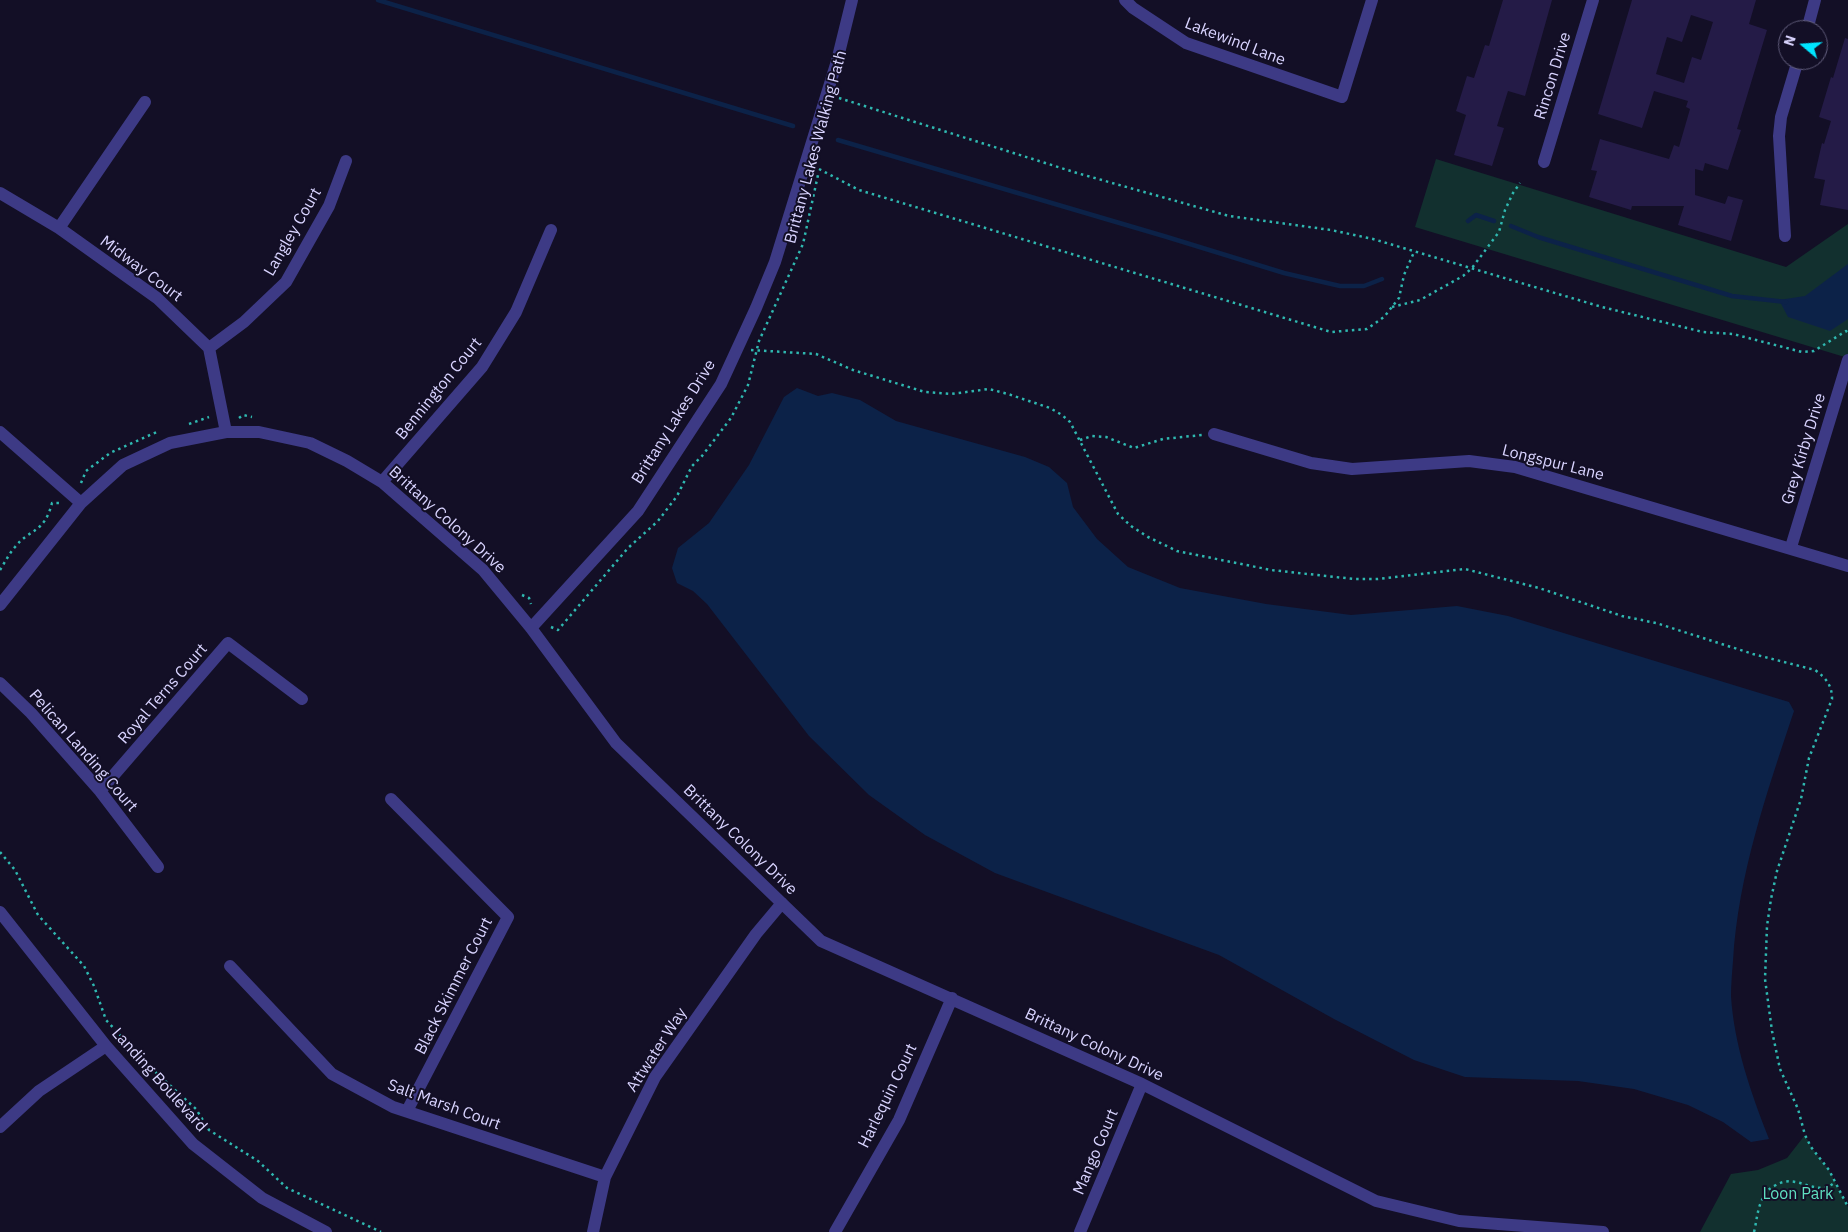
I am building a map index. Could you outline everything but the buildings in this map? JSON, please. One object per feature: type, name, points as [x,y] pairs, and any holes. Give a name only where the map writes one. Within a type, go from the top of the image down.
[{"type":"street","name":"Brittany Lakes Drive","points":[[531,628],[638,511],[721,384],[775,262],[837,61],[852,0]]},
{"type":"street","name":"Lakewind Lane","points":[[1125,0],[1133,8],[1186,43],[1268,73],[1342,97],[1372,0]]},
{"type":"street","name":"Rincon Drive","points":[[1544,162],[1593,0]]},
{"type":"street","points":[[1810,20],[1815,0]]},
{"type":"street","points":[[1784,236],[1779,136],[1781,118],[1795,70]]},
{"type":"street","points":[[59,228],[145,102]]},
{"type":"street","name":"Langley Court","points":[[209,348],[244,322],[286,282],[329,206],[346,161]]},
{"type":"street","name":"Midway Court","points":[[0,193],[59,228],[158,298],[209,348]]},
{"type":"street","name":"Bennington Court","points":[[382,482],[482,367],[516,312],[551,230]]},
{"type":"street","points":[[209,348],[226,432]]},
{"type":"street","name":"Grey Kirby Drive","points":[[1791,547],[1848,360]]},
{"type":"street","points":[[0,432],[81,503]]},
{"type":"street","name":"Brittany Colony Drive","points":[[0,605],[81,503],[123,465],[170,443],[226,432],[259,432],[310,443],[347,461],[382,482],[483,570],[531,628],[616,743],[821,941],[1142,1084],[1376,1201],[1459,1222],[1604,1232]]},
{"type":"street","name":"Longspur Lane","points":[[1214,434],[1311,463],[1352,469],[1469,461],[1515,467],[1791,547],[1848,566]]},
{"type":"street","name":"Royal Terns Court","points":[[100,791],[228,643],[302,699]]},
{"type":"street","name":"Pelican Landing Court","points":[[0,683],[31,713],[100,791],[158,867]]},
{"type":"street","name":"Black Skimmer Court","points":[[391,799],[508,917],[407,1111]]},
{"type":"street","name":"Attwater Way","points":[[593,1232],[604,1178],[655,1077],[756,934],[782,902]]},
{"type":"street","name":"Landing Boulevard","points":[[0,912],[106,1046],[192,1144],[262,1198],[326,1232]]},
{"type":"street","name":"Salt Marsh Court","points":[[230,966],[332,1074],[407,1111],[604,1178]]},
{"type":"street","name":"Harlequin Court","points":[[835,1232],[899,1120],[952,998]]},
{"type":"street","points":[[0,1127],[40,1091],[106,1046]]},
{"type":"street","name":"Mango Court","points":[[1080,1232],[1142,1084]]},
{"type":"path","name":"Brittany Lakes Walking Path","points":[[837,106],[842,90]]},
{"type":"path","points":[[839,98],[1077,172],[1229,216],[1331,230],[1373,239],[1602,307],[1703,332],[1733,334],[1802,352],[1814,351],[1848,332]]},
{"type":"path","name":"Brittany Lakes Walking Path","points":[[518,593],[529,598],[530,602],[550,626],[558,630],[628,548],[658,521],[677,496],[692,466],[731,418],[748,385],[759,341],[803,244],[820,164]]},
{"type":"path","points":[[819,169],[859,190],[1331,332],[1368,329],[1384,317],[1399,298],[1404,275],[1415,251]]},
{"type":"path","points":[[1392,307],[1420,300],[1463,276],[1472,268],[1499,232],[1505,210],[1520,183]]},
{"type":"path","points":[[737,350],[816,354],[853,370],[924,392],[951,394],[990,389],[1062,415],[1070,422],[1118,514],[1131,526],[1148,537],[1178,551],[1271,570],[1354,579],[1378,579],[1455,570],[1474,571],[1539,588],[1622,616],[1671,628],[1753,654],[1816,670],[1824,676],[1832,690],[1832,699],[1810,758],[1801,799],[1777,871],[1767,926],[1765,979],[1772,1031],[1780,1069],[1798,1109],[1805,1135],[1811,1147],[1829,1170],[1848,1208]]},
{"type":"path","points":[[189,424],[207,416],[212,418],[238,418],[243,415],[259,418]]},
{"type":"path","points":[[0,570],[16,545],[41,527],[49,514],[52,503],[60,503],[70,494],[81,482],[86,471],[110,453],[160,431]]},
{"type":"path","points":[[1080,440],[1092,436],[1106,437],[1134,448],[1182,436],[1214,434]]},
{"type":"path","points":[[0,852],[15,870],[38,915],[84,966],[94,986],[106,1020],[152,1069],[196,1109],[209,1130],[258,1161],[287,1188],[381,1232]]},
{"type":"path","points":[[1754,1232],[1758,1210],[1768,1190],[1783,1181],[1792,1180],[1818,1189],[1830,1188],[1836,1182]]},
{"type":"green space","points":[[1436,159],[1786,267],[1848,224],[1848,358],[1415,227]]},
{"type":"green space","name":"Loon Park","points":[[1805,1135],[1811,1147],[1829,1170],[1848,1207],[1848,1232],[1700,1232],[1731,1174],[1758,1170],[1787,1158]]},
{"type":"water","points":[[1848,264],[1848,319],[1830,331],[1788,317],[1779,300],[1805,296]]},
{"type":"water","points":[[797,388],[818,396],[832,393],[860,400],[896,421],[1025,457],[1049,467],[1067,483],[1073,507],[1097,539],[1128,567],[1180,588],[1266,604],[1351,615],[1457,606],[1508,616],[1789,702],[1794,711],[1764,803],[1747,865],[1736,929],[1731,983],[1733,1014],[1740,1051],[1769,1139],[1751,1142],[1723,1122],[1688,1105],[1634,1089],[1578,1081],[1465,1077],[1414,1060],[1334,1019],[1219,955],[995,873],[925,835],[869,795],[809,736],[707,604],[693,591],[677,583],[672,568],[678,548],[709,523],[749,465],[784,397]]},
{"type":"waterway","points":[[378,0],[793,126]]},
{"type":"waterway","points":[[838,140],[1284,273],[1340,286],[1364,286],[1382,279]]},
{"type":"waterway","points":[[1468,221],[1476,215],[1494,221]]},
{"type":"waterway","points":[[1511,226],[1538,237],[1732,296],[1786,302]]}]
